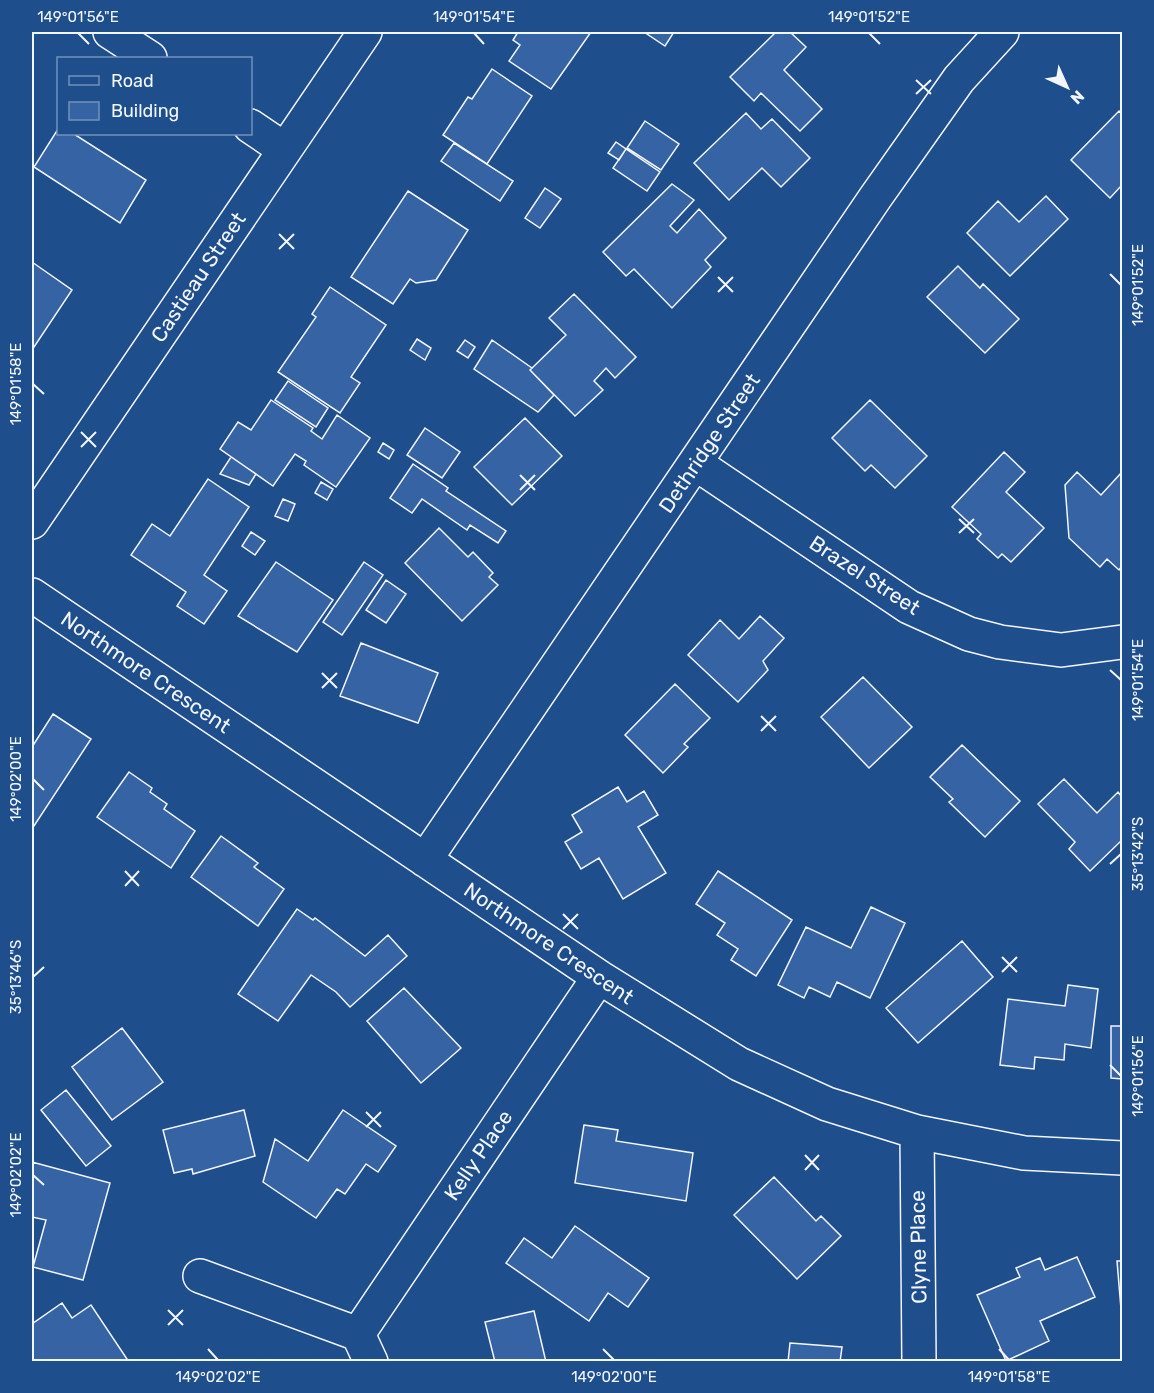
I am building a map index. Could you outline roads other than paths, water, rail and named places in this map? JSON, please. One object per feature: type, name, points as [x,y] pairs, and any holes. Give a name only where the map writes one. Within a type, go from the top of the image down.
[{"type":"street","points":[[110,32],[148,57]]},
{"type":"street","name":"Castieau Street","points":[[32,522],[364,32]]},
{"type":"street","name":"Dethridge Street","points":[[425,860],[959,79],[1002,32]]},
{"type":"street","points":[[252,127],[284,149]]},
{"type":"street","name":"Brazel Street","points":[[695,463],[909,607],[969,634],[1000,642],[1061,650],[1122,642]]},
{"type":"street","name":"Northmore Crescent","points":[[32,595],[598,977],[739,1064],[827,1104],[917,1132],[1024,1153],[1122,1158]]},
{"type":"street","name":"Kelly Place","points":[[200,1276],[365,1348],[598,977]]},
{"type":"street","name":"Clyne Place","points":[[917,1132],[919,1362]]}]
